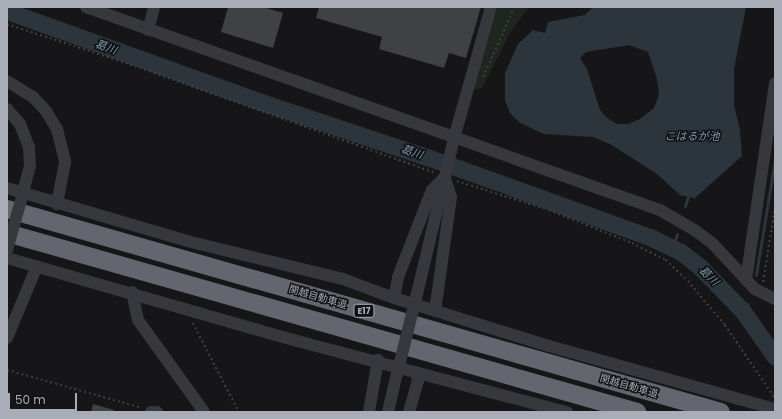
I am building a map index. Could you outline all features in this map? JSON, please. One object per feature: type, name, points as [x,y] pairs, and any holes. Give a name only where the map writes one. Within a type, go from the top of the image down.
[{"type":"highway","name":"関越自動車道","points":[[7,209],[721,412]]},
{"type":"highway","name":"E17","points":[[7,232],[637,412]]},
{"type":"street","points":[[86,7],[453,142],[660,210],[683,223],[713,244],[761,294],[775,299]]},
{"type":"street","points":[[148,30],[154,7]]},
{"type":"street","points":[[388,412],[453,142],[491,7]]},
{"type":"street","points":[[7,81],[33,97],[46,111],[57,129],[65,162],[58,204]]},
{"type":"street","points":[[746,280],[775,84]]},
{"type":"street","points":[[7,109],[20,124],[29,147],[30,166],[7,250]]},
{"type":"street","points":[[394,298],[398,277],[432,190],[445,176]]},
{"type":"street","points":[[435,311],[450,204],[445,176]]},
{"type":"street","points":[[7,188],[187,241],[343,279],[394,298],[583,356],[697,390],[775,409]]},
{"type":"street","points":[[7,258],[185,307],[286,338],[378,360],[416,372],[567,412]]},
{"type":"street","points":[[7,338],[37,266]]},
{"type":"street","points":[[132,292],[138,320],[204,412]]},
{"type":"street","points":[[369,412],[378,360]]},
{"type":"street","points":[[409,412],[418,381],[416,372]]},
{"type":"path","points":[[471,78],[481,82],[514,7]]},
{"type":"path","points":[[7,24],[135,66],[445,176],[549,210],[632,243],[666,260],[688,281],[725,325],[775,398]]},
{"type":"path","points":[[761,294],[775,205]]},
{"type":"path","points":[[185,307],[239,412]]},
{"type":"path","points":[[7,370],[153,411]]},
{"type":"shaded area","points":[[498,7],[529,7],[511,31],[482,88],[473,90]]},
{"type":"water","name":"こはるが池","points":[[593,7],[746,7],[734,69],[734,105],[740,130],[742,156],[695,198],[680,195],[657,174],[610,144],[593,137],[544,134],[520,123],[510,113],[505,100],[505,73],[518,44],[533,30],[545,33],[548,22],[585,15]],"holes":[[[629,45],[648,52],[657,79],[659,95],[654,108],[640,119],[628,124],[617,124],[607,118],[600,110],[587,69],[580,58],[586,52]]]},
{"type":"building","points":[[228,7],[263,7],[283,13],[273,48],[221,32]]},
{"type":"building","points":[[319,7],[481,7],[466,58],[449,53],[444,68],[379,49],[382,37],[316,18]]},
{"type":"building","points":[[93,404],[114,410],[114,412],[91,412]]},
{"type":"waterway","name":"葛川","points":[[7,11],[270,105],[444,163],[650,237],[681,252],[700,267],[742,310],[775,357]]},
{"type":"waterway","points":[[756,275],[775,159]]},
{"type":"waterway","points":[[685,206],[688,197]]},
{"type":"waterway","points":[[672,248],[677,234]]},
{"type":"waterway","points":[[742,310],[748,304]]}]
